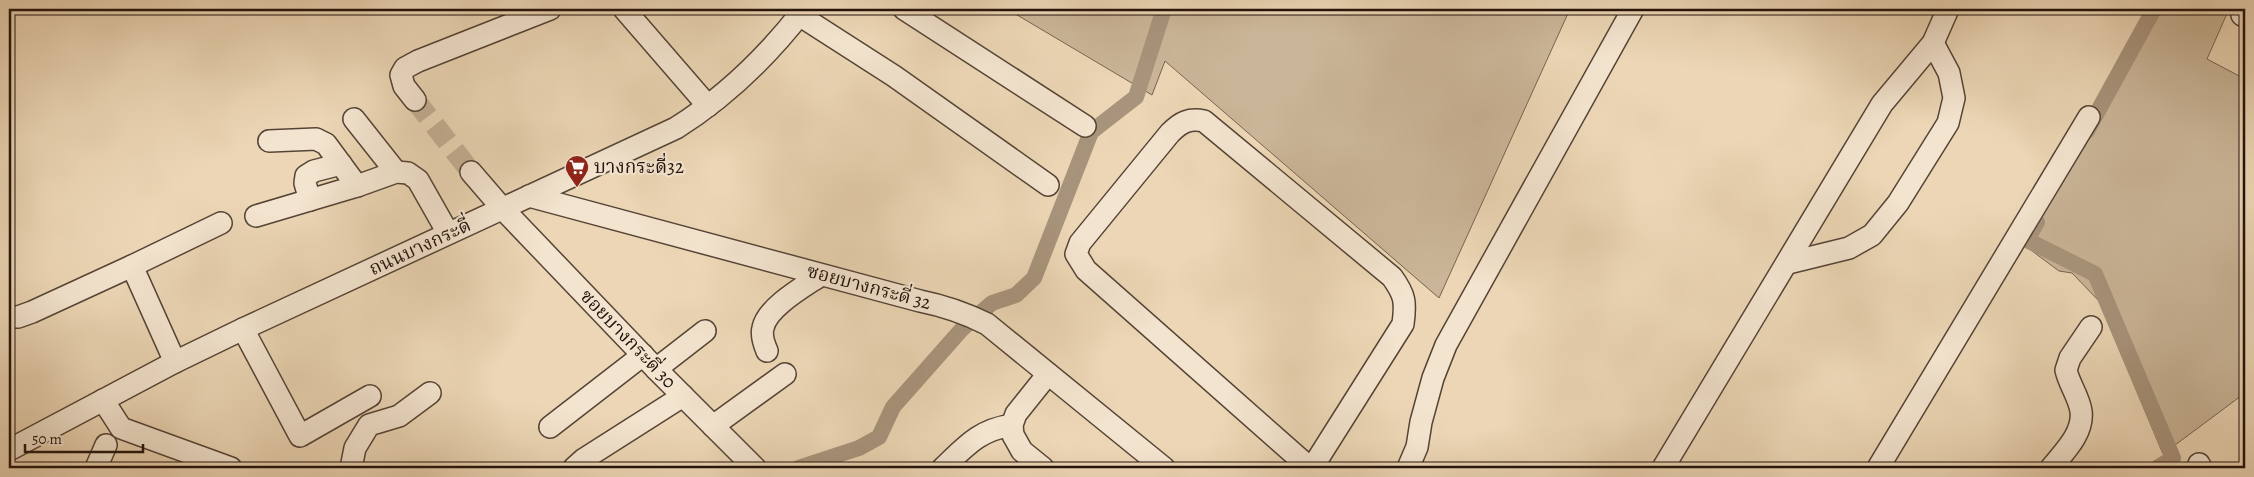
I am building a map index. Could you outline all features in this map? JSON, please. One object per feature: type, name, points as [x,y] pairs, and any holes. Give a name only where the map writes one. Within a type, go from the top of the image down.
[{"type":"street","points":[[415,100],[404,86],[401,75],[405,68],[418,61],[550,9]]},
{"type":"street","points":[[624,9],[708,106]]},
{"type":"street","points":[[904,9],[1085,126]]},
{"type":"street","points":[[1408,468],[1417,446],[1421,422],[1433,378],[1446,344],[1633,9]]},
{"type":"street","points":[[1663,468],[1882,104],[1933,43],[1948,9]]},
{"type":"street","points":[[801,12],[1048,185]]},
{"type":"street","name":"ถนนบางกระดี่","points":[[9,450],[175,362],[243,329],[676,128],[739,82],[801,12]]},
{"type":"street","points":[[1788,263],[1849,248],[1872,235],[1898,203],[1948,123],[1954,98],[1949,73],[1933,43]]},
{"type":"street","points":[[1878,468],[2089,117]]},
{"type":"street","points":[[354,119],[396,172]]},
{"type":"street","points":[[1193,119],[1204,121],[1392,277],[1401,290],[1406,304],[1403,324],[1311,468],[1086,270],[1076,254],[1080,243],[1180,123],[1193,119]]},
{"type":"street","points":[[269,141],[316,139],[326,144],[357,186]]},
{"type":"street","points":[[310,200],[305,183],[306,176],[314,171],[342,164]]},
{"type":"street","points":[[256,216],[357,186],[396,172],[408,173],[418,180],[448,233]]},
{"type":"street","name":"ซอยบางกระดี่ 30","points":[[471,172],[502,208],[755,468]]},
{"type":"street","name":"ซอยบางกระดี่ 32","points":[[529,196],[946,306],[978,320],[1164,468]]},
{"type":"street","points":[[9,317],[18,317],[32,312],[221,223]]},
{"type":"street","points":[[132,266],[175,362]]},
{"type":"street","points":[[767,351],[763,328],[768,317],[780,304],[821,274]]},
{"type":"street","points":[[2051,468],[2074,440],[2081,424],[2081,410],[2066,370],[2070,358],[2091,327]]},
{"type":"street","points":[[243,329],[300,436],[370,396]]},
{"type":"street","points":[[550,426],[650,362],[705,331]]},
{"type":"street","points":[[713,426],[785,374]]},
{"type":"street","points":[[1043,468],[1022,451],[1013,435],[1012,425],[1016,414],[1048,374]]},
{"type":"street","points":[[351,468],[355,448],[369,425],[399,416],[430,393]]},
{"type":"street","points":[[574,468],[584,459],[683,396]]},
{"type":"street","points":[[103,400],[121,428],[231,468]]},
{"type":"street","points":[[943,468],[970,441],[983,432],[995,427],[1012,425]]},
{"type":"street","points":[[96,468],[106,445]]},
{"type":"shaded area","points":[[1007,9],[1570,9],[1439,298],[1165,61],[1152,95]]},
{"type":"shaded area","points":[[2149,9],[2229,9],[2207,59],[2245,79],[2245,393],[2163,454],[2099,301],[2072,273],[2059,271],[2020,242]]},
{"type":"waterway","points":[[798,468],[859,448],[879,437],[893,407],[962,329],[992,303],[1016,295],[1034,278],[1091,132],[1136,97],[1164,9]]},
{"type":"waterway","points":[[2087,131],[2154,9]]},
{"type":"waterway","points":[[2037,222],[2027,240],[2095,274],[2173,458],[2157,468]]},
{"type":"tunnel","points":[[415,100],[471,172]]},
{"type":"place","name":"บางกระดี่32","points":[[577,188]]}]
